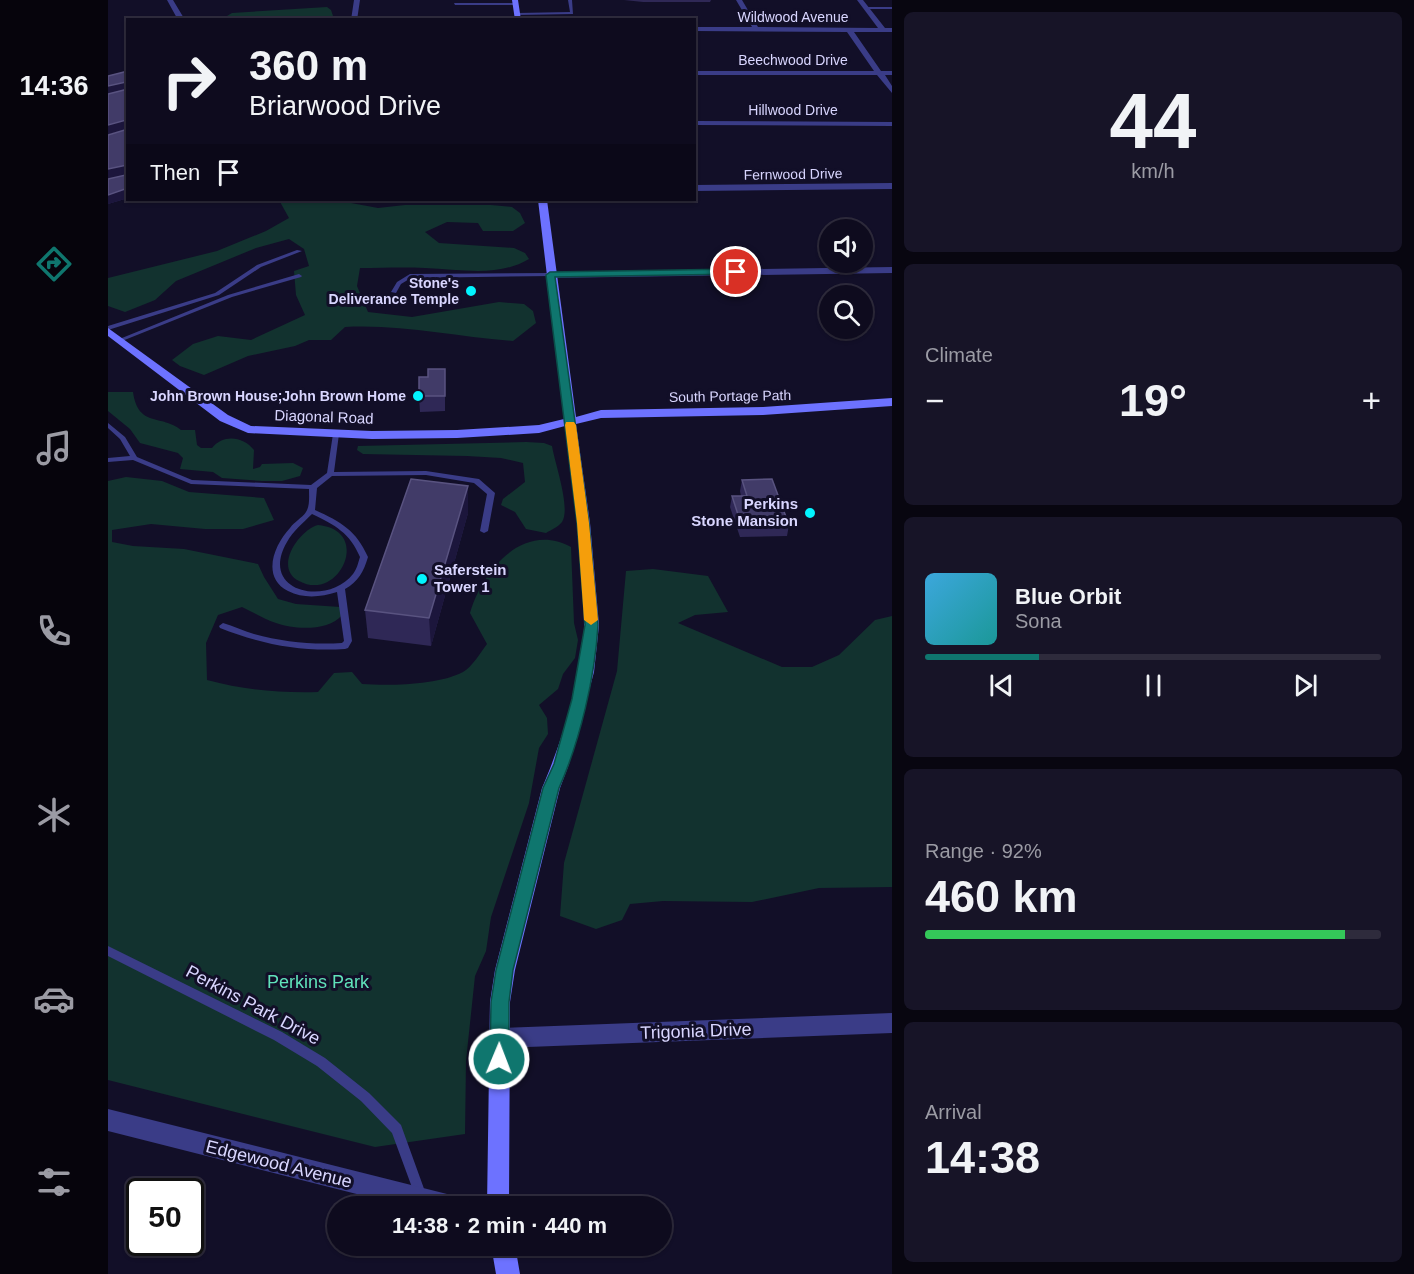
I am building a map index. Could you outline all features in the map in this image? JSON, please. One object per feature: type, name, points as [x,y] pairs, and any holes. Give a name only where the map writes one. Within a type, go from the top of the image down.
[{"type":"main road","points":[[515,2],[518,17]]},
{"type":"main road","points":[[498,1196],[500,1002],[505,970],[551,788],[561,764],[579,699],[592,625],[583,523],[542,201]]},
{"type":"main road","name":"Diagonal Road","points":[[108,329],[235,425],[261,431],[336,434],[457,434],[539,429],[570,422]]},
{"type":"main road","name":"South Portage Path","points":[[570,422],[601,414],[763,411],[892,402]]},
{"type":"main road","points":[[505,1256],[508,1274]]},
{"type":"street","points":[[170,0],[181,18]]},
{"type":"street","points":[[354,18],[357,0]]},
{"type":"street","points":[[739,0],[756,29]]},
{"type":"street","points":[[860,0],[882,30]]},
{"type":"street","name":"Wildwood Avenue","points":[[696,29],[892,30]]},
{"type":"street","points":[[848,29],[892,91]]},
{"type":"street","name":"Beechwood Drive","points":[[696,73],[892,74]]},
{"type":"street","name":"Hillwood Drive","points":[[696,123],[892,124]]},
{"type":"street","name":"Fernwood Drive","points":[[696,188],[892,186]]},
{"type":"street","points":[[550,275],[892,270]]},
{"type":"street","name":"Trigonia Drive","points":[[499,1038],[892,1023]]},
{"type":"street","name":"Edgewood Avenue","points":[[108,1120],[308,1172],[413,1196]]},
{"type":"lane","points":[[518,17],[572,13],[570,0]]},
{"type":"lane","points":[[455,4],[515,2]]},
{"type":"lane","points":[[866,8],[892,8]]},
{"type":"lane","points":[[108,329],[217,294],[259,266],[299,251]]},
{"type":"lane","points":[[394,292],[399,283],[410,276],[550,275]]},
{"type":"lane","points":[[120,340],[230,296],[299,276]]},
{"type":"lane","points":[[108,425],[123,438],[134,458]]},
{"type":"lane","points":[[330,474],[336,434]]},
{"type":"lane","points":[[108,460],[134,458],[191,482],[313,487],[330,474],[426,473],[476,480],[491,493],[484,531]]},
{"type":"lane","points":[[311,511],[341,525],[358,540],[364,557],[361,568],[354,578],[341,589],[309,594],[292,589],[280,580],[276,562],[282,542],[311,511],[313,487]]},
{"type":"lane","points":[[223,626],[244,635],[294,647],[317,649],[345,646],[348,641],[341,589]]},
{"type":"lane","name":"Perkins Park Drive","points":[[108,951],[278,1036],[321,1062],[365,1097],[397,1129],[421,1196]]},
{"type":"green space","points":[[327,7],[331,10],[334,18],[224,18],[232,13]]},
{"type":"green space","points":[[280,201],[340,201],[378,208],[405,205],[512,207],[520,213],[525,223],[513,231],[483,231],[478,223],[447,222],[425,232],[439,243],[514,248],[525,253],[529,259],[504,269],[478,271],[360,268],[357,286],[368,312],[412,317],[499,302],[524,304],[533,311],[536,323],[513,341],[387,327],[345,327],[331,340],[309,340],[295,346],[248,356],[204,375],[180,366],[172,360],[193,344],[218,336],[251,340],[305,315],[296,295],[294,271],[309,266],[304,249],[289,239],[256,248],[176,281],[155,300],[125,312],[108,306],[108,278],[217,251],[266,231],[289,218]]},
{"type":"green space","points":[[108,392],[133,392],[140,411],[145,416],[174,425],[181,430],[195,430],[197,445],[201,448],[212,448],[222,440],[239,440],[254,450],[253,469],[262,464],[293,463],[303,468],[300,476],[282,481],[262,481],[222,478],[213,472],[180,469],[183,458],[178,453],[140,443],[130,429],[108,411]]},
{"type":"green space","points":[[526,442],[552,446],[562,485],[565,507],[562,522],[546,533],[526,529],[515,512],[501,505],[503,499],[525,482],[523,463],[501,458],[467,456],[363,454],[357,450],[358,446]]},
{"type":"green space","name":"Perkins Park","points":[[126,477],[162,481],[189,492],[264,498],[274,520],[243,529],[205,529],[151,524],[112,530],[112,542],[133,546],[184,549],[258,564],[278,599],[296,604],[340,607],[342,615],[336,620],[311,628],[284,625],[267,620],[242,607],[218,615],[206,643],[207,680],[248,688],[318,692],[334,673],[352,672],[362,684],[386,685],[441,680],[463,672],[487,644],[470,613],[484,581],[495,567],[507,554],[521,545],[537,540],[553,541],[571,547],[574,623],[578,640],[575,658],[563,674],[558,689],[539,705],[547,718],[548,734],[539,748],[529,803],[491,917],[486,951],[475,976],[466,1061],[465,1134],[375,1147],[108,1080],[108,481]]},
{"type":"green space","points":[[318,525],[335,530],[344,539],[347,551],[344,563],[337,574],[327,582],[314,585],[299,581],[288,567],[297,541],[303,534]]},
{"type":"green space","points":[[653,569],[708,576],[728,612],[695,615],[678,623],[782,667],[812,667],[839,655],[875,620],[892,616],[892,887],[819,888],[752,902],[663,901],[630,904],[622,920],[596,929],[560,916],[564,863],[617,671],[626,571]]},
{"type":"building","points":[[126,72],[126,82],[108,86],[108,76]]},
{"type":"building","points":[[126,90],[126,120],[108,125],[108,94]]},
{"type":"building","points":[[126,130],[126,165],[108,169],[108,135]]},
{"type":"building","points":[[126,175],[126,189],[108,195],[108,179]]},
{"type":"building","points":[[428,369],[445,369],[445,396],[419,396],[419,377],[428,377]]},
{"type":"building","name":"Saferstein Tower 1","points":[[411,479],[468,486],[429,618],[365,610]]},
{"type":"building","points":[[772,479],[789,525],[742,527],[732,496],[747,496],[742,480]]},
{"type":"slow traffic","points":[[570,425],[583,523],[591,620]]},
{"type":"place","name":"Stone's Deliverance Temple","points":[[471,291]]},
{"type":"place","name":"John Brown House;John Brown Home","points":[[418,396]]},
{"type":"place","name":"Perkins Stone Mansion","points":[[810,513]]},
{"type":"place","name":"Saferstein Tower 1","points":[[422,579]]},
{"type":"route","points":[[499,1059],[500,1002],[505,970],[551,788],[561,764],[586,672],[592,625],[583,523],[550,275],[736,272]]}]
